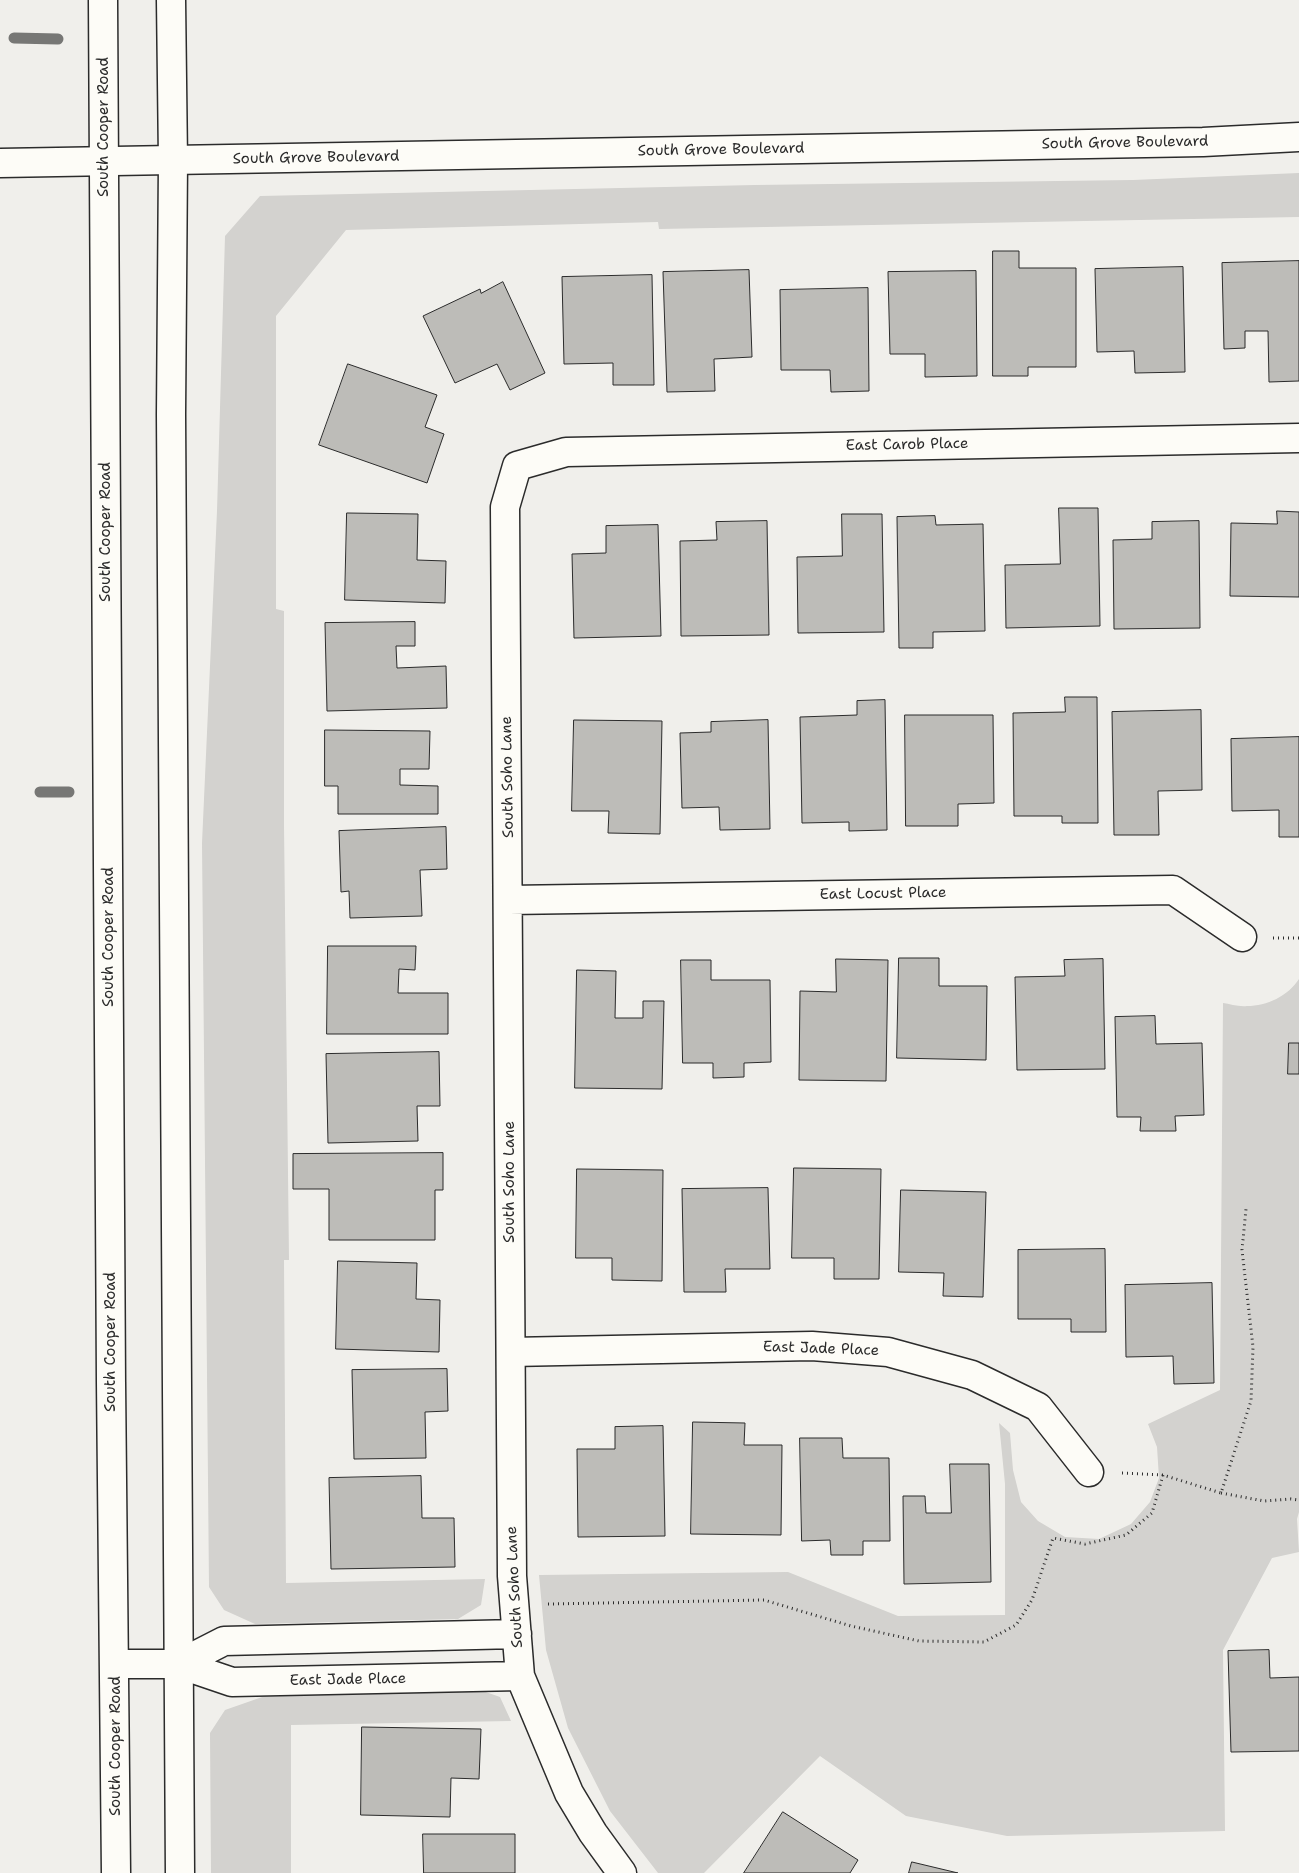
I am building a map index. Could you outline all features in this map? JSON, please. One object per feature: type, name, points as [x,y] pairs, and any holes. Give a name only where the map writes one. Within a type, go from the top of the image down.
[{"type":"street","name":"South Cooper Road","points":[[103,0],[111,1372],[116,1664],[116,1873]]},
{"type":"street","points":[[171,0],[171,414],[180,1873]]},
{"type":"street","name":"South Grove Boulevard","points":[[0,163],[1203,142],[1299,137]]},
{"type":"street","name":"East Carob Place","points":[[517,466],[566,452],[1299,438]]},
{"type":"street","name":"South Soho Lane","points":[[517,466],[506,507],[512,1567],[514,1604],[520,1676],[568,1793],[593,1833],[622,1873]]},
{"type":"street","name":"East Locust Place","points":[[509,900],[1173,890],[1242,937]]},
{"type":"street","name":"East Jade Place","points":[[511,1352],[812,1346],[888,1352],[972,1375],[1038,1407],[1089,1472]]},
{"type":"street","name":"East Jade Place","points":[[179,1664],[224,1641],[517,1634]]},
{"type":"street","name":"East Jade Place","points":[[116,1664],[179,1664],[232,1682],[520,1676]]},
{"type":"path","points":[[1221,1493],[1251,1401],[1253,1347],[1242,1250],[1246,1209]]},
{"type":"path","points":[[1089,1472],[1163,1475],[1221,1493],[1264,1501],[1299,1500]]},
{"type":"path","points":[[514,1604],[637,1604],[704,1600],[764,1600],[850,1626],[919,1641],[984,1642],[1016,1625],[1032,1600],[1053,1538],[1085,1544],[1126,1534],[1152,1513],[1163,1475]]},
{"type":"shaded area","points":[[1299,173],[1299,217],[659,229],[658,222],[346,230],[276,316],[276,609],[284,611],[284,825],[289,1260],[284,1260],[286,1583],[485,1579],[481,1605],[458,1619],[255,1624],[224,1610],[209,1587],[202,843],[217,511],[225,236],[260,196],[755,185],[1133,180]]},
{"type":"shaded area","points":[[1299,979],[1299,1512],[1297,1519],[1299,1552],[1272,1558],[1223,1650],[1225,1831],[1007,1836],[906,1816],[820,1756],[704,1873],[658,1873],[610,1811],[568,1728],[546,1650],[539,1575],[788,1572],[898,1616],[1005,1615],[1005,1484],[999,1423],[1010,1433],[1013,1470],[1021,1502],[1038,1521],[1065,1537],[1099,1539],[1131,1524],[1150,1502],[1159,1478],[1157,1447],[1148,1424],[1220,1390],[1223,1003],[1238,1006],[1255,1006],[1269,1002],[1283,995]]},
{"type":"shaded area","points":[[480,1690],[500,1697],[511,1721],[291,1725],[291,1873],[211,1873],[210,1733],[225,1710],[265,1696]]},
{"type":"building","points":[[993,251],[1019,251],[1019,268],[1076,268],[1076,367],[1028,367],[1028,376],[993,376]]},
{"type":"building","points":[[1299,261],[1299,381],[1269,382],[1268,331],[1245,331],[1245,348],[1224,349],[1222,263]]},
{"type":"building","points":[[1183,267],[1185,372],[1135,373],[1134,351],[1097,352],[1095,269]]},
{"type":"building","points":[[749,270],[752,357],[714,359],[715,391],[667,392],[663,272]]},
{"type":"building","points":[[976,271],[977,376],[925,377],[925,354],[890,354],[888,272]]},
{"type":"building","points":[[652,275],[654,385],[613,385],[613,363],[564,364],[562,277]]},
{"type":"building","points":[[503,282],[545,373],[510,390],[497,364],[455,383],[423,316],[480,289],[481,293]]},
{"type":"building","points":[[868,288],[869,391],[831,392],[830,370],[781,370],[780,290]]},
{"type":"building","points":[[348,364],[437,395],[425,427],[444,434],[427,483],[319,445]]},
{"type":"building","points":[[1059,508],[1098,508],[1100,626],[1006,628],[1005,565],[1060,564]]},
{"type":"building","points":[[1277,511],[1299,512],[1299,597],[1230,596],[1231,523],[1277,524]]},
{"type":"building","points":[[347,513],[418,514],[417,560],[446,561],[445,603],[345,600]]},
{"type":"building","points":[[842,514],[882,514],[884,632],[798,633],[797,557],[842,556]]},
{"type":"building","points":[[935,516],[936,525],[983,524],[985,631],[933,632],[933,648],[899,648],[897,517]]},
{"type":"building","points":[[767,521],[769,635],[681,636],[680,541],[717,540],[716,522]]},
{"type":"building","points":[[1199,521],[1200,628],[1114,629],[1113,540],[1152,539],[1152,522]]},
{"type":"building","points":[[658,525],[661,636],[574,638],[572,554],[606,553],[606,526]]},
{"type":"building","points":[[415,622],[415,646],[396,646],[397,668],[446,666],[447,708],[327,711],[325,623]]},
{"type":"building","points":[[1065,697],[1097,697],[1098,823],[1062,823],[1062,816],[1014,816],[1013,713],[1065,712]]},
{"type":"building","points":[[885,700],[887,830],[849,831],[849,822],[802,823],[800,717],[857,715],[857,701]]},
{"type":"building","points":[[1201,710],[1202,790],[1158,791],[1159,835],[1114,835],[1112,712]]},
{"type":"building","points":[[905,715],[993,715],[994,803],[958,804],[958,826],[906,826]]},
{"type":"building","points":[[574,720],[662,721],[660,834],[608,833],[609,811],[572,811]]},
{"type":"building","points":[[768,720],[770,829],[720,830],[719,807],[682,808],[680,733],[711,732],[711,722]]},
{"type":"building","points":[[325,730],[430,731],[429,769],[400,769],[400,785],[438,786],[438,814],[338,814],[338,786],[325,786]]},
{"type":"building","points":[[1299,737],[1299,837],[1279,837],[1279,810],[1232,811],[1231,739]]},
{"type":"building","points":[[446,827],[447,869],[420,870],[422,916],[350,918],[349,891],[341,892],[339,831]]},
{"type":"building","points":[[328,946],[416,946],[415,970],[399,969],[398,993],[448,993],[448,1034],[327,1034]]},
{"type":"building","points":[[899,958],[939,958],[939,986],[987,986],[986,1060],[897,1058]]},
{"type":"building","points":[[836,959],[888,960],[886,1081],[799,1080],[800,991],[836,992]]},
{"type":"building","points":[[1103,959],[1105,1069],[1017,1070],[1015,977],[1065,976],[1064,960]]},
{"type":"building","points":[[681,960],[711,960],[711,980],[770,980],[771,1062],[744,1063],[744,1077],[713,1078],[713,1063],[683,1063]]},
{"type":"building","points":[[577,970],[616,971],[615,1018],[643,1018],[643,1001],[664,1001],[662,1089],[575,1088]]},
{"type":"building","points":[[1155,1016],[1156,1044],[1202,1043],[1204,1115],[1175,1116],[1176,1131],[1140,1131],[1141,1117],[1117,1117],[1115,1017]]},
{"type":"building","points":[[1289,1043],[1299,1043],[1299,1074],[1288,1074]]},
{"type":"building","points":[[439,1052],[440,1106],[417,1106],[418,1141],[328,1143],[326,1054]]},
{"type":"building","points":[[443,1153],[443,1190],[435,1190],[435,1240],[329,1240],[329,1189],[293,1189],[293,1154]]},
{"type":"building","points":[[794,1168],[881,1169],[879,1279],[834,1279],[834,1258],[792,1258]]},
{"type":"building","points":[[577,1169],[663,1170],[662,1281],[612,1280],[612,1258],[576,1258]]},
{"type":"building","points":[[768,1188],[770,1269],[725,1269],[726,1292],[684,1292],[682,1189]]},
{"type":"building","points":[[901,1190],[986,1192],[983,1297],[943,1296],[944,1273],[899,1272]]},
{"type":"building","points":[[1105,1249],[1106,1332],[1071,1332],[1071,1319],[1018,1319],[1018,1250]]},
{"type":"building","points":[[338,1261],[417,1263],[416,1299],[440,1300],[439,1352],[336,1349]]},
{"type":"building","points":[[1212,1283],[1214,1383],[1174,1384],[1173,1356],[1126,1357],[1125,1285]]},
{"type":"building","points":[[447,1369],[448,1411],[425,1412],[426,1458],[354,1459],[352,1370]]},
{"type":"building","points":[[693,1422],[745,1423],[744,1445],[782,1445],[781,1535],[691,1534]]},
{"type":"building","points":[[663,1426],[665,1536],[578,1537],[577,1449],[615,1449],[615,1427]]},
{"type":"building","points":[[800,1438],[842,1438],[843,1458],[889,1458],[890,1541],[863,1541],[863,1555],[831,1555],[830,1540],[802,1541]]},
{"type":"building","points":[[950,1464],[989,1464],[991,1582],[904,1584],[903,1496],[925,1496],[926,1513],[951,1513]]},
{"type":"building","points":[[421,1476],[422,1518],[454,1518],[455,1567],[331,1569],[329,1478]]},
{"type":"building","points":[[1269,1650],[1270,1678],[1299,1677],[1299,1751],[1231,1752],[1228,1651]]},
{"type":"building","points":[[362,1727],[481,1729],[479,1779],[451,1778],[450,1817],[361,1815]]},
{"type":"building","points":[[783,1812],[858,1860],[850,1873],[744,1873]]},
{"type":"building","points":[[423,1834],[515,1834],[515,1873],[424,1873]]},
{"type":"building","points":[[912,1862],[958,1873],[909,1873]]},
{"type":"waterway","points":[[14,38],[58,39]]},
{"type":"waterway","points":[[40,792],[69,792]]}]
